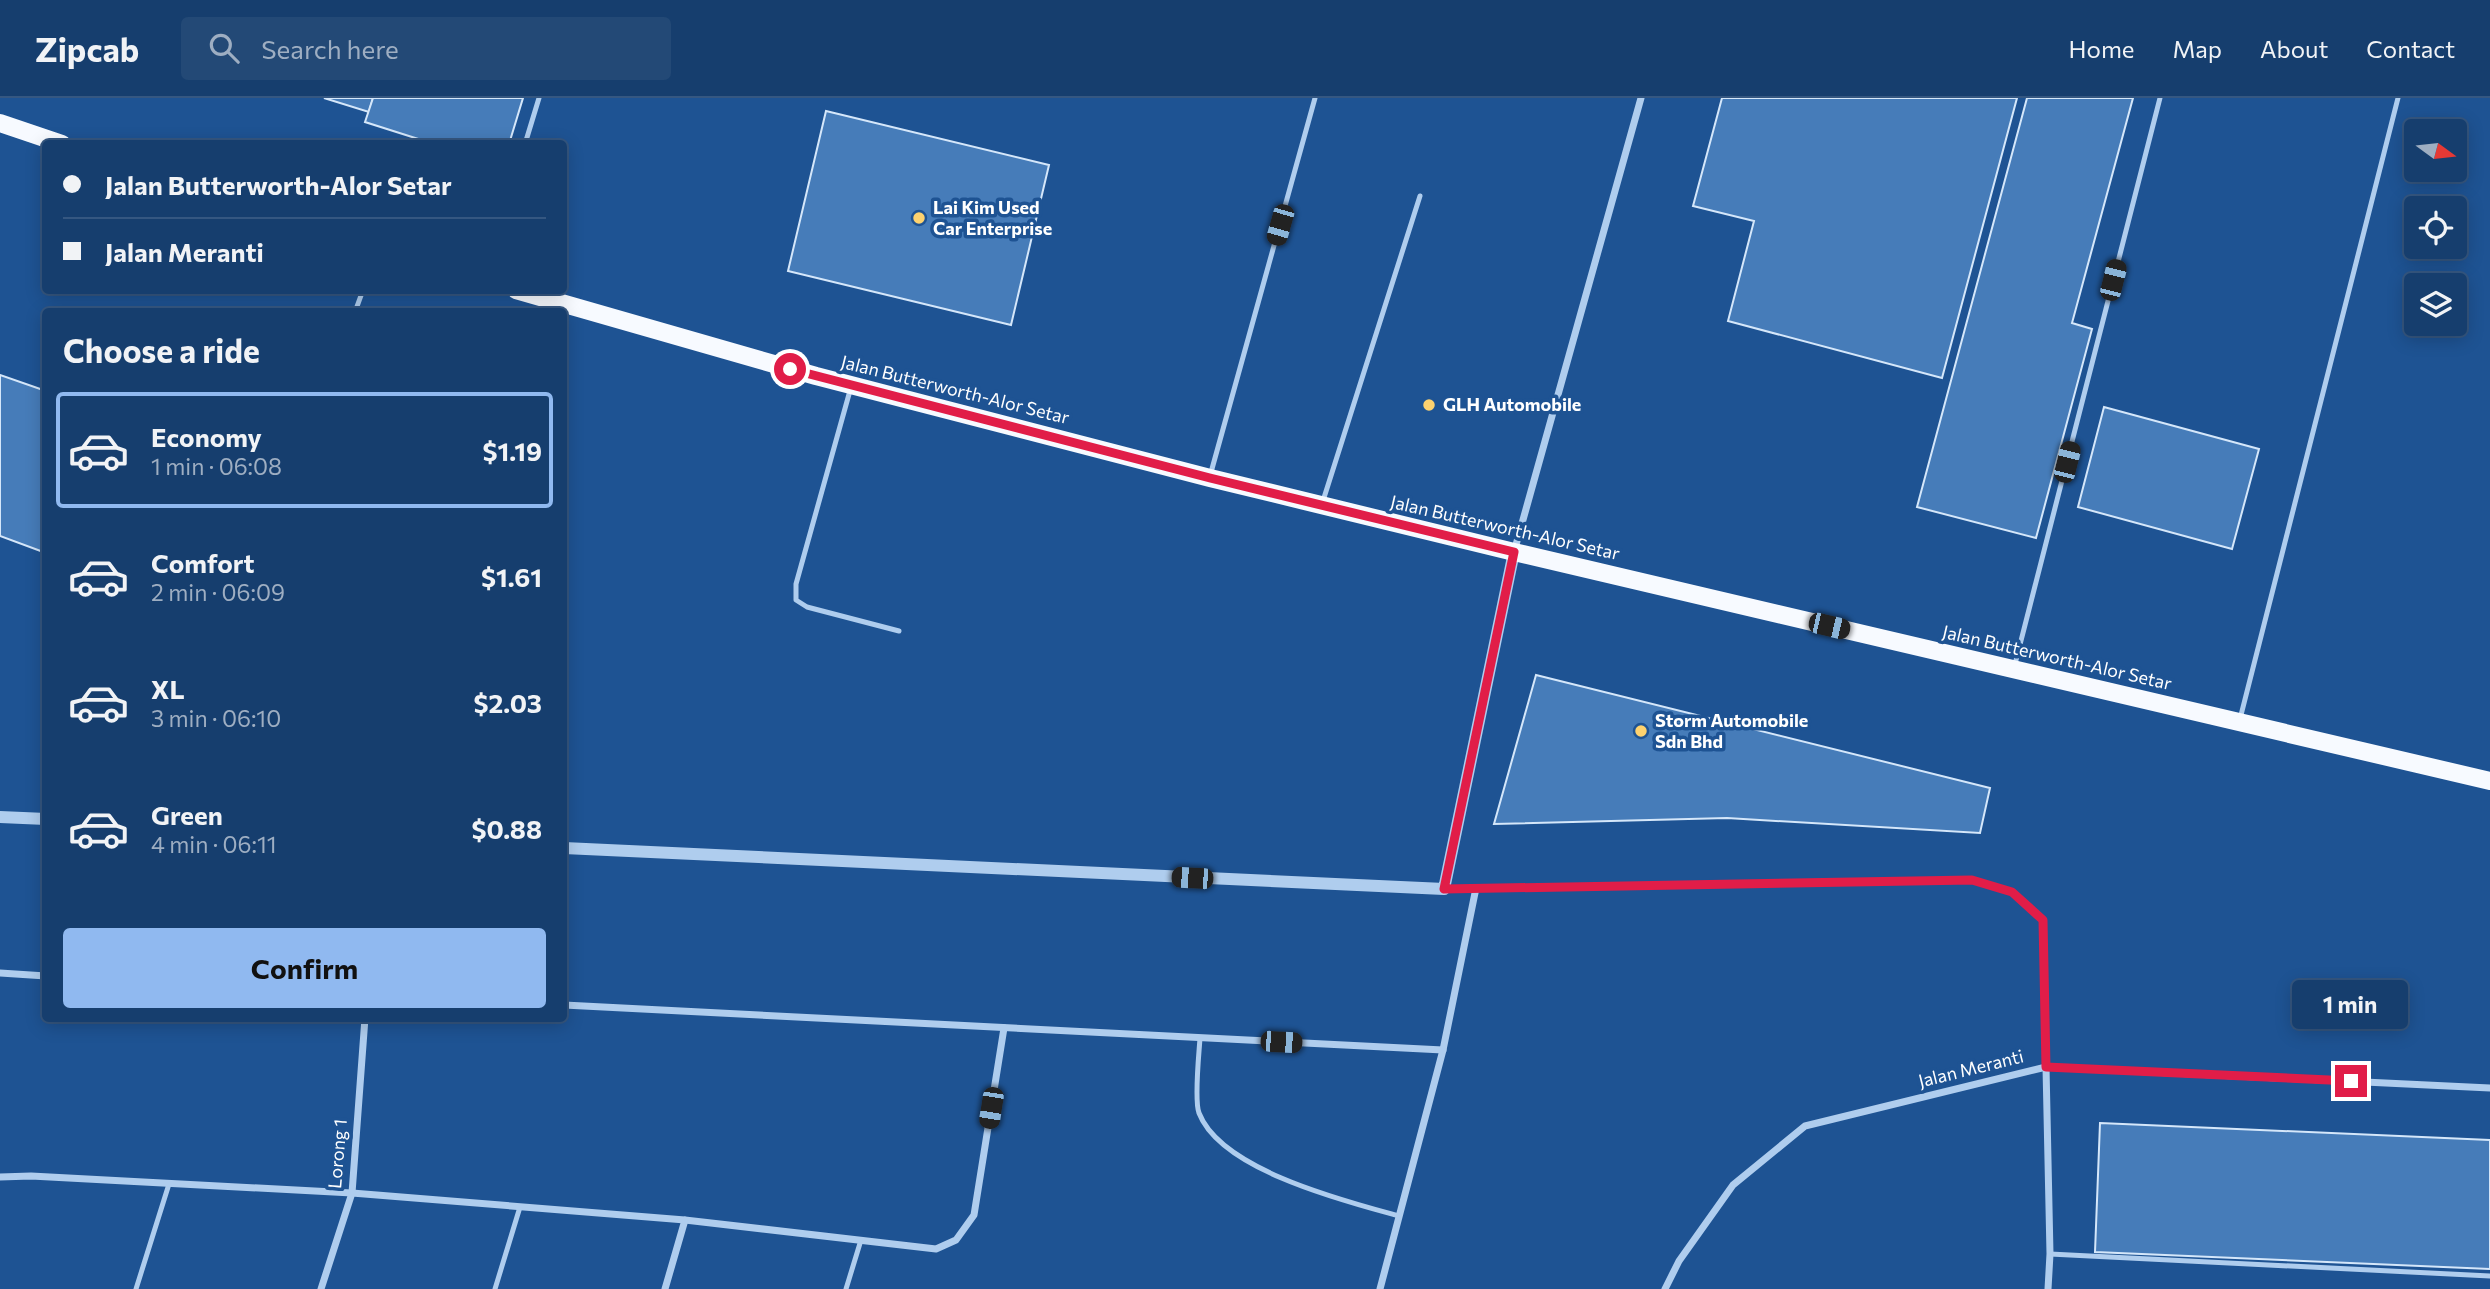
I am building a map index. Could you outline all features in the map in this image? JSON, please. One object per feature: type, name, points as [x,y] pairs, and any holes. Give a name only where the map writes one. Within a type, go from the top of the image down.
[{"type":"main road","points":[[0,123],[50,140]]},
{"type":"main road","name":"Jalan Butterworth-Alor Setar","points":[[525,294],[554,307]]},
{"type":"main road","name":"Jalan Butterworth-Alor Setar","points":[[567,310],[1322,506],[2490,781]]},
{"type":"street","points":[[567,848],[1444,889],[1514,552],[1641,98]]},
{"type":"street","points":[[0,817],[42,819]]},
{"type":"street","points":[[1380,1289],[1443,1050],[1476,888]]},
{"type":"street","points":[[0,973],[42,976]]},
{"type":"street","points":[[567,1005],[1443,1050]]},
{"type":"street","name":"Lorong 1","points":[[321,1289],[352,1193],[365,1022]]},
{"type":"street","points":[[0,1177],[31,1176],[352,1193],[685,1220],[936,1249],[956,1240],[974,1215],[1003,1028]]},
{"type":"street","points":[[2046,1067],[2050,1254],[2048,1289]]},
{"type":"street","name":"Jalan Meranti","points":[[1665,1289],[1679,1261],[1733,1185],[1805,1126],[2046,1067],[2490,1088]]},
{"type":"street","points":[[665,1289],[685,1220]]},
{"type":"lane","points":[[526,140],[539,98]]},
{"type":"lane","points":[[1210,478],[1315,98]]},
{"type":"lane","points":[[2013,669],[2160,98]]},
{"type":"lane","points":[[2239,722],[2398,98]]},
{"type":"lane","points":[[1322,506],[1420,196]]},
{"type":"lane","points":[[851,386],[796,583],[796,600],[807,607],[900,631]]},
{"type":"lane","points":[[1444,889],[1972,880],[2012,892],[2043,920],[2046,1067]]},
{"type":"lane","points":[[1200,1038],[1198,1111],[1213,1138],[1237,1156],[1288,1180],[1399,1216]]},
{"type":"lane","points":[[136,1289],[169,1184]]},
{"type":"lane","points":[[495,1289],[520,1207]]},
{"type":"lane","points":[[846,1289],[861,1240]]},
{"type":"lane","points":[[2050,1254],[2490,1276]]},
{"type":"building","points":[[324,98],[373,98],[369,112]]},
{"type":"building","points":[[373,98],[523,98],[510,140],[421,140],[365,122]]},
{"type":"building","points":[[1722,98],[2017,98],[1942,378],[1728,321],[1754,221],[1693,206]]},
{"type":"building","points":[[2027,98],[2133,98],[2072,323],[2092,329],[2036,538],[1917,507]]},
{"type":"building","name":"Lai Kim Used Car Enterprise","points":[[826,111],[1049,165],[1011,325],[788,271]]},
{"type":"building","points":[[0,375],[42,390],[42,552],[0,536]]},
{"type":"building","points":[[2104,407],[2259,449],[2232,549],[2078,507]]},
{"type":"building","name":"Storm Automobile Sdn Bhd","points":[[1536,675],[1990,788],[1980,833],[1727,818],[1494,824]]},
{"type":"building","points":[[2100,1123],[2490,1140],[2490,1269],[2095,1252]]},
{"type":"place","name":"Lai Kim Used Car Enterprise","points":[[919,218]]},
{"type":"place","name":"GLH Automobile","points":[[1429,405]]},
{"type":"place","name":"Storm Automobile Sdn Bhd","points":[[1641,731]]},
{"type":"route","points":[[790,369],[1210,478],[1514,552],[1444,889],[1972,880],[2012,892],[2043,920],[2046,1067],[2351,1081]]}]
